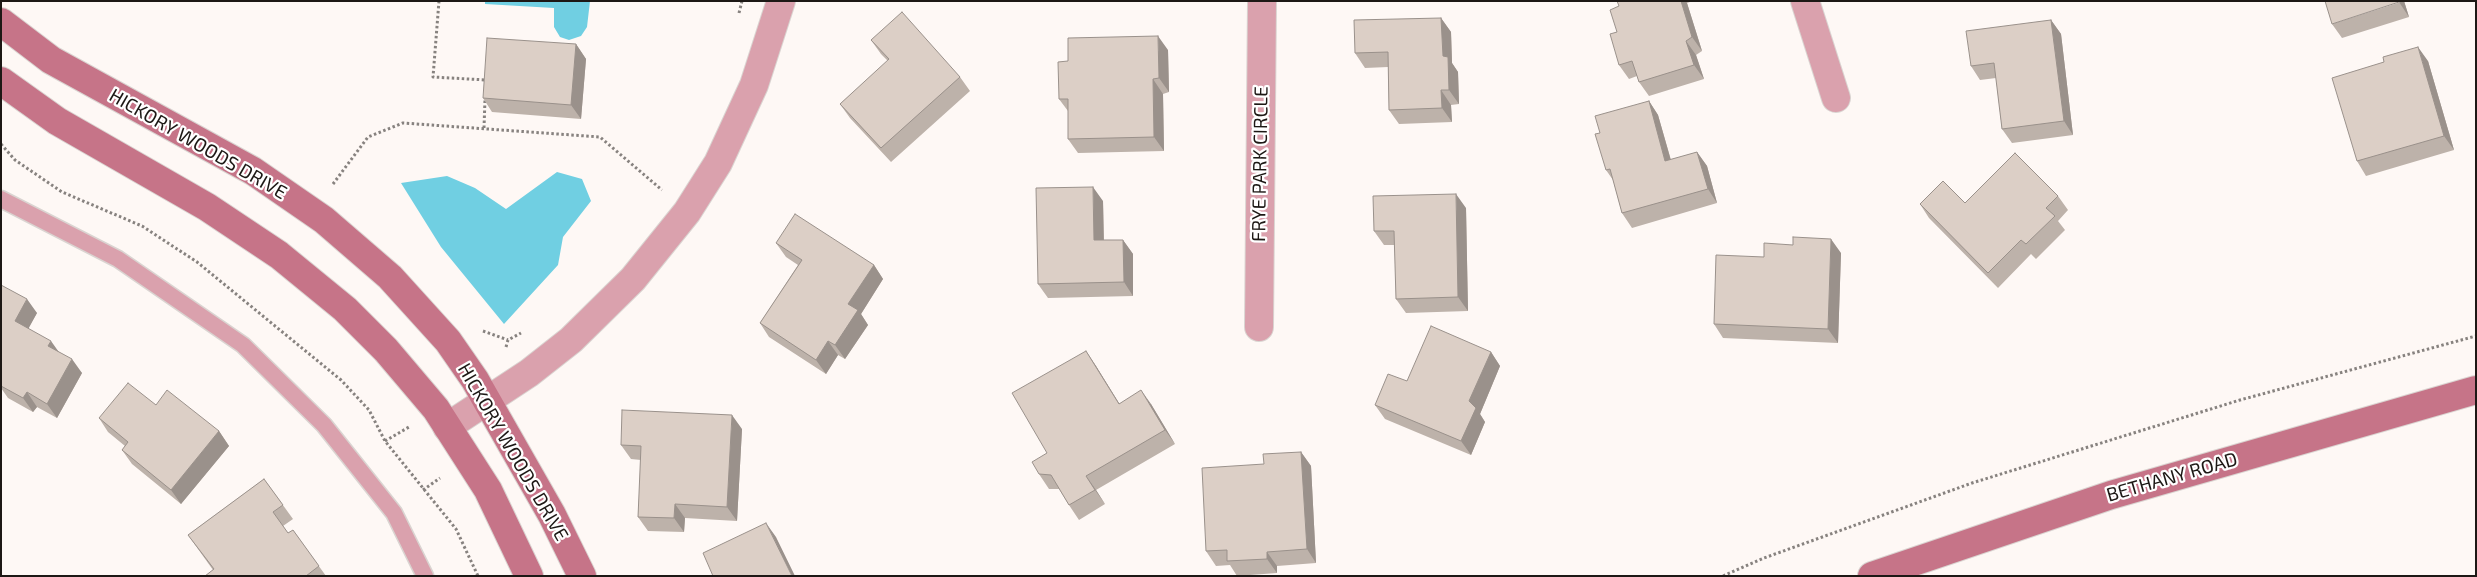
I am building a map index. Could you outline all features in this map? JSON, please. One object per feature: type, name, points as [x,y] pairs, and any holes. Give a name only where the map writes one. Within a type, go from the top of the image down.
[{"type":"street","points":[[447,427],[529,373],[571,340],[633,279],[687,212],[718,163],[754,84],[781,1]]},
{"type":"street","name":"FRYE PARK CIRCLE","points":[[1259,327],[1262,1]]},
{"type":"street","points":[[1805,1],[1836,98]]},
{"type":"street","name":"HICKORY WOODS DRIVE","points":[[1,22],[51,60],[253,171],[324,220],[390,277],[448,341],[489,400],[552,514],[582,576]]},
{"type":"street","points":[[1,81],[58,121],[207,207],[279,255],[346,309],[386,350],[436,409],[488,490],[529,576]]},
{"type":"street","name":"BETHANY ROAD","points":[[1872,576],[2111,495],[2476,390]]},
{"type":"lane","points":[[1,199],[118,259],[243,345],[324,426],[394,513],[425,576]]},
{"type":"path","points":[[439,1],[433,77],[486,80],[484,128]]},
{"type":"path","points":[[737,20],[742,1]]},
{"type":"path","points":[[333,184],[368,137],[403,123],[600,137],[687,212]]},
{"type":"path","points":[[508,340],[524,331]]},
{"type":"path","points":[[1723,576],[1764,558],[1972,483],[2240,400],[2476,336]]},
{"type":"water","points":[[485,1],[590,1],[587,27],[581,36],[569,40],[560,37],[554,27],[554,8],[485,4]]},
{"type":"water","points":[[557,172],[582,179],[591,201],[563,237],[558,265],[504,324],[441,247],[401,183],[447,176],[475,188],[506,209]]},
{"type":"building","points":[[1617,1],[1681,1],[1692,37],[1686,41],[1694,65],[1639,82],[1632,61],[1619,65],[1610,34],[1617,32],[1610,10],[1619,6]]},
{"type":"building","points":[[2325,1],[2398,1],[2399,2],[2332,24]]},
{"type":"building","points":[[902,12],[960,77],[881,148],[840,104],[889,59],[871,40]]},
{"type":"building","points":[[1441,18],[1443,56],[1448,57],[1449,90],[1441,90],[1442,108],[1389,110],[1388,52],[1355,53],[1354,20]]},
{"type":"building","points":[[2051,20],[2064,121],[2002,129],[1994,63],[1971,66],[1966,31]]},
{"type":"building","points":[[1158,36],[1159,78],[1153,79],[1154,137],[1068,139],[1068,99],[1059,99],[1058,62],[1068,61],[1068,38]]},
{"type":"building","points":[[487,38],[576,44],[571,105],[483,98]]},
{"type":"building","points":[[2418,47],[2444,136],[2357,161],[2332,78],[2384,62],[2383,57]]},
{"type":"building","points":[[1649,101],[1665,161],[1697,152],[1708,189],[1622,213],[1610,169],[1606,170],[1595,134],[1600,133],[1595,116]]},
{"type":"building","points":[[2015,153],[2058,196],[2046,208],[2055,216],[2026,244],[2021,240],[1988,273],[1920,204],[1943,181],[1965,203]]},
{"type":"building","points":[[1093,187],[1094,240],[1123,240],[1124,282],[1038,284],[1036,188]]},
{"type":"building","points":[[1456,194],[1458,297],[1396,299],[1394,231],[1374,231],[1373,196]]},
{"type":"building","points":[[795,214],[874,265],[848,304],[858,310],[835,345],[828,341],[816,360],[760,323],[802,260],[776,243]]},
{"type":"building","points":[[1793,237],[1831,239],[1828,329],[1714,324],[1716,255],[1764,257],[1764,243],[1793,245]]},
{"type":"building","points":[[1,285],[27,299],[15,321],[51,341],[48,346],[72,359],[47,404],[27,392],[23,398],[1,386]]},
{"type":"building","points":[[1431,326],[1491,352],[1469,401],[1476,408],[1461,441],[1375,405],[1388,374],[1407,381]]},
{"type":"building","points":[[1086,351],[1119,404],[1141,390],[1165,430],[1086,476],[1095,490],[1069,505],[1051,475],[1039,474],[1032,462],[1047,453],[1012,393]]},
{"type":"building","points":[[128,383],[156,405],[167,390],[219,431],[171,490],[122,450],[128,442],[99,418]]},
{"type":"building","points":[[622,410],[732,415],[727,507],[675,504],[674,518],[638,517],[641,446],[621,445]]},
{"type":"building","points":[[1301,452],[1307,549],[1267,552],[1267,559],[1227,561],[1227,550],[1206,551],[1202,468],[1264,464],[1263,454]]},
{"type":"building","points":[[264,479],[283,505],[273,512],[288,533],[293,530],[319,566],[306,576],[205,576],[214,569],[188,535]]},
{"type":"building","points":[[766,523],[792,576],[713,576],[703,553]]}]
